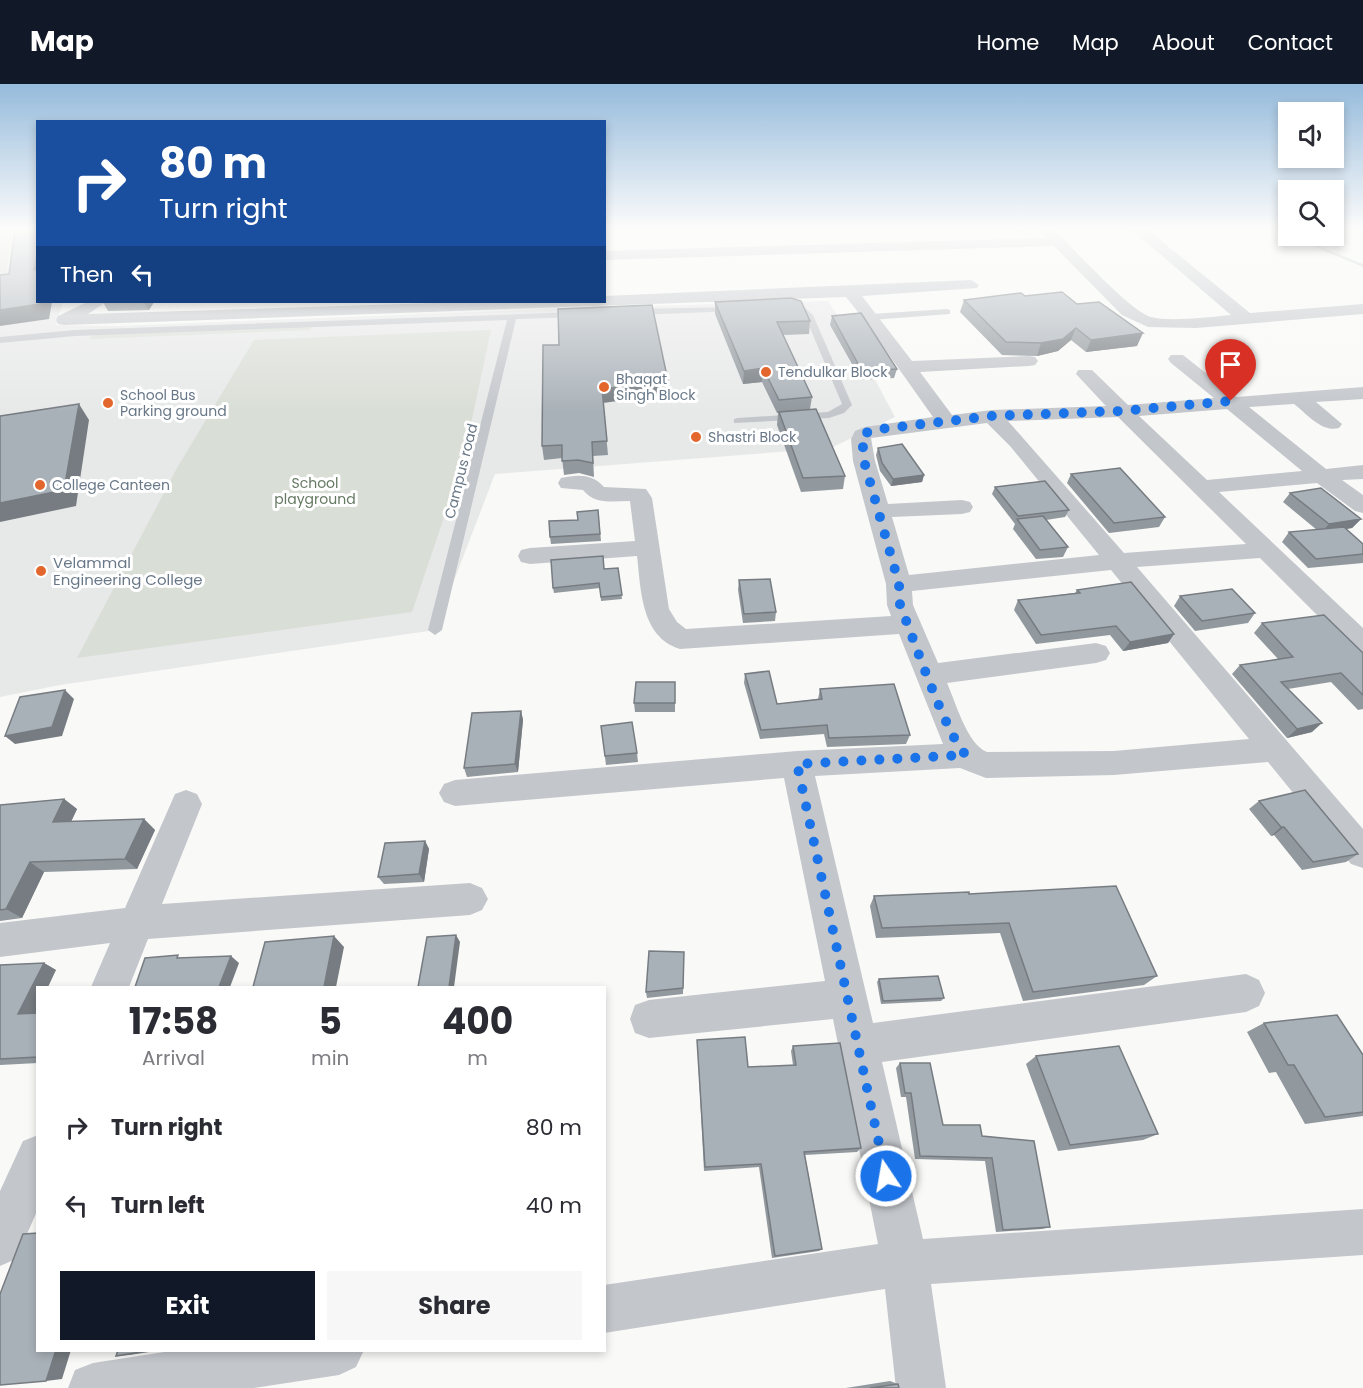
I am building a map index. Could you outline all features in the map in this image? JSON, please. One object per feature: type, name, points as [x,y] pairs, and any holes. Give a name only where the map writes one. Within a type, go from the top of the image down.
[{"type":"street","points":[[606,301],[648,306],[737,297],[870,291]]},
{"type":"street","points":[[1107,291],[1128,311],[1148,322],[1196,323],[1363,309]]},
{"type":"street","points":[[1212,291],[1246,319]]},
{"type":"street","points":[[850,292],[871,317],[946,421]]},
{"type":"street","points":[[64,321],[96,303]]},
{"type":"street","points":[[64,321],[595,308]]},
{"type":"street","points":[[1177,358],[1323,477],[1363,506]]},
{"type":"street","points":[[908,367],[1029,361]]},
{"type":"street","points":[[1085,374],[1200,487],[1361,639]]},
{"type":"street","points":[[1275,749],[1114,763],[986,765],[966,755],[949,727],[900,605],[899,584],[864,461],[862,435],[872,430],[992,416],[1121,411],[1231,401],[1363,393]]},
{"type":"street","points":[[1297,397],[1332,424]]},
{"type":"street","points":[[992,416],[1017,442],[1363,853]]},
{"type":"street","points":[[1200,487],[1363,472]]},
{"type":"street","points":[[569,483],[589,483],[598,494],[638,494],[641,498],[656,609],[668,629],[680,639],[908,624]]},
{"type":"street","points":[[879,511],[962,507]]},
{"type":"street","points":[[530,556],[648,548]]},
{"type":"street","points":[[899,584],[1118,561],[1266,550]]},
{"type":"street","points":[[928,675],[1096,653]]},
{"type":"street","points":[[455,793],[797,764],[966,755]]},
{"type":"street","points":[[797,764],[905,1263],[921,1388]]},
{"type":"street","points":[[110,986],[186,804]]},
{"type":"street","points":[[0,940],[138,923],[470,899]]},
{"type":"street","points":[[858,1045],[1246,993]]},
{"type":"street","points":[[649,1018],[848,999]]},
{"type":"street","points":[[0,1243],[36,1161]]},
{"type":"street","points":[[606,1309],[905,1263],[1363,1232]]},
{"type":"street","points":[[93,1388],[326,1352]]},
{"type":"lane","points":[[626,313],[648,306]]},
{"type":"lane","points":[[738,421],[829,416],[847,405],[809,315],[805,310],[797,307],[777,307]]},
{"type":"lane","points":[[0,340],[38,336],[512,317],[595,308]]},
{"type":"lane","points":[[871,317],[947,312]]},
{"type":"lane","name":"Campus road","points":[[435,630],[512,317]]},
{"type":"lane","points":[[38,336],[64,321]]},
{"type":"shaded area","points":[[0,291],[36,291],[36,303],[63,303],[56,325],[115,326],[828,301],[855,342],[895,417],[831,448],[495,474],[435,630],[60,685],[0,697]]},
{"type":"green space","points":[[313,324],[310,330],[89,339],[96,333]]},
{"type":"green space","name":"School playground","points":[[491,330],[463,461],[412,612],[77,658],[177,468],[254,340]]},
{"type":"building","points":[[0,291],[36,291],[36,303],[40,304],[0,310]]},
{"type":"building","points":[[1062,292],[1077,304],[1099,302],[1143,333],[1091,340],[1076,328],[1063,339],[1041,343],[1006,342],[964,300],[1021,293],[1025,296]]},
{"type":"building","points":[[791,298],[801,301],[810,321],[777,322],[812,397],[779,400],[763,368],[744,371],[715,302]]},
{"type":"building","points":[[652,305],[668,381],[602,389],[607,441],[592,442],[593,463],[578,460],[562,461],[562,445],[542,446],[543,345],[559,345],[558,309]]},
{"type":"building","points":[[861,313],[897,369],[862,371],[832,316]]},
{"type":"building","points":[[79,404],[64,490],[0,503],[0,416]]},
{"type":"building","points":[[816,409],[845,476],[803,478],[779,412]]},
{"type":"building","points":[[902,444],[924,475],[893,479],[882,463],[878,448]]},
{"type":"building","points":[[1120,468],[1165,517],[1114,523],[1071,474]]},
{"type":"building","points":[[1045,481],[1069,510],[1018,516],[995,487]]},
{"type":"building","points":[[1321,488],[1361,519],[1329,524],[1290,493]]},
{"type":"building","points":[[598,510],[600,534],[550,537],[549,521],[578,520],[577,512]]},
{"type":"building","points":[[1043,516],[1068,547],[1040,550],[1017,519]]},
{"type":"building","points":[[1344,527],[1363,544],[1363,554],[1316,559],[1289,532]]},
{"type":"building","points":[[603,556],[604,569],[618,568],[622,595],[601,597],[599,583],[553,588],[551,560]]},
{"type":"building","points":[[770,579],[776,612],[744,614],[739,580]]},
{"type":"building","points":[[1131,582],[1174,634],[1130,642],[1116,626],[1041,635],[1018,600],[1080,593],[1077,590]]},
{"type":"building","points":[[1232,589],[1255,613],[1202,621],[1180,596]]},
{"type":"building","points":[[1324,615],[1363,653],[1363,695],[1341,673],[1281,682],[1322,723],[1297,729],[1240,665],[1293,657],[1262,623]]},
{"type":"building","points":[[769,671],[777,704],[822,699],[820,689],[894,684],[910,735],[829,738],[827,725],[761,730],[745,674]]},
{"type":"building","points":[[636,682],[675,682],[675,703],[634,703]]},
{"type":"building","points":[[65,690],[52,727],[5,736],[20,697]]},
{"type":"building","points":[[521,711],[515,764],[464,768],[472,713]]},
{"type":"building","points":[[632,722],[637,753],[605,756],[601,726]]},
{"type":"building","points":[[1305,790],[1358,854],[1313,862],[1259,801]]},
{"type":"building","points":[[64,799],[53,822],[144,819],[125,859],[30,862],[6,909],[0,910],[0,805]]},
{"type":"building","points":[[425,841],[419,874],[378,877],[385,843]]},
{"type":"building","points":[[1116,886],[1157,976],[1033,992],[1009,923],[882,928],[874,896],[969,892],[969,894]]},
{"type":"building","points":[[456,935],[449,986],[418,986],[427,937]]},
{"type":"building","points":[[334,936],[324,986],[253,986],[265,942]]},
{"type":"building","points":[[649,951],[684,952],[683,988],[646,992]]},
{"type":"building","points":[[178,955],[177,958],[231,956],[219,986],[135,986],[145,958]]},
{"type":"building","points":[[44,963],[18,1014],[36,1013],[36,1057],[0,1059],[0,965]]},
{"type":"building","points":[[938,976],[944,998],[883,1001],[879,979]]},
{"type":"building","points":[[1337,1015],[1363,1055],[1363,1112],[1325,1117],[1294,1065],[1288,1065],[1264,1023]]},
{"type":"building","points":[[745,1037],[748,1067],[796,1065],[793,1046],[840,1043],[861,1148],[804,1152],[822,1249],[775,1256],[761,1164],[705,1167],[697,1040]]},
{"type":"building","points":[[1119,1046],[1158,1134],[1070,1145],[1036,1056]]},
{"type":"building","points":[[900,1063],[930,1063],[943,1125],[980,1125],[982,1136],[1034,1141],[1050,1227],[1003,1230],[992,1158],[920,1156],[911,1093],[905,1093]]},
{"type":"building","points":[[36,1233],[36,1352],[55,1352],[46,1381],[0,1385],[0,1294],[23,1234]]},
{"type":"building","points":[[117,1352],[141,1352],[116,1356]]},
{"type":"building","points":[[898,1384],[899,1388],[870,1388]]},
{"type":"place","name":"Tendulkar Block","points":[[766,372]]},
{"type":"place","name":"Bhagat Singh Block","points":[[604,387]]},
{"type":"place","name":"School Bus Parking ground","points":[[108,403]]},
{"type":"place","name":"Shastri Block","points":[[696,437]]},
{"type":"place","name":"College Canteen","points":[[40,485]]},
{"type":"place","name":"Velammal Engineering College","points":[[41,571]]},
{"type":"route","points":[[886,1176],[797,764],[966,755],[949,727],[900,605],[899,584],[864,461],[862,435],[872,430],[992,416],[1121,411],[1231,401]]}]
